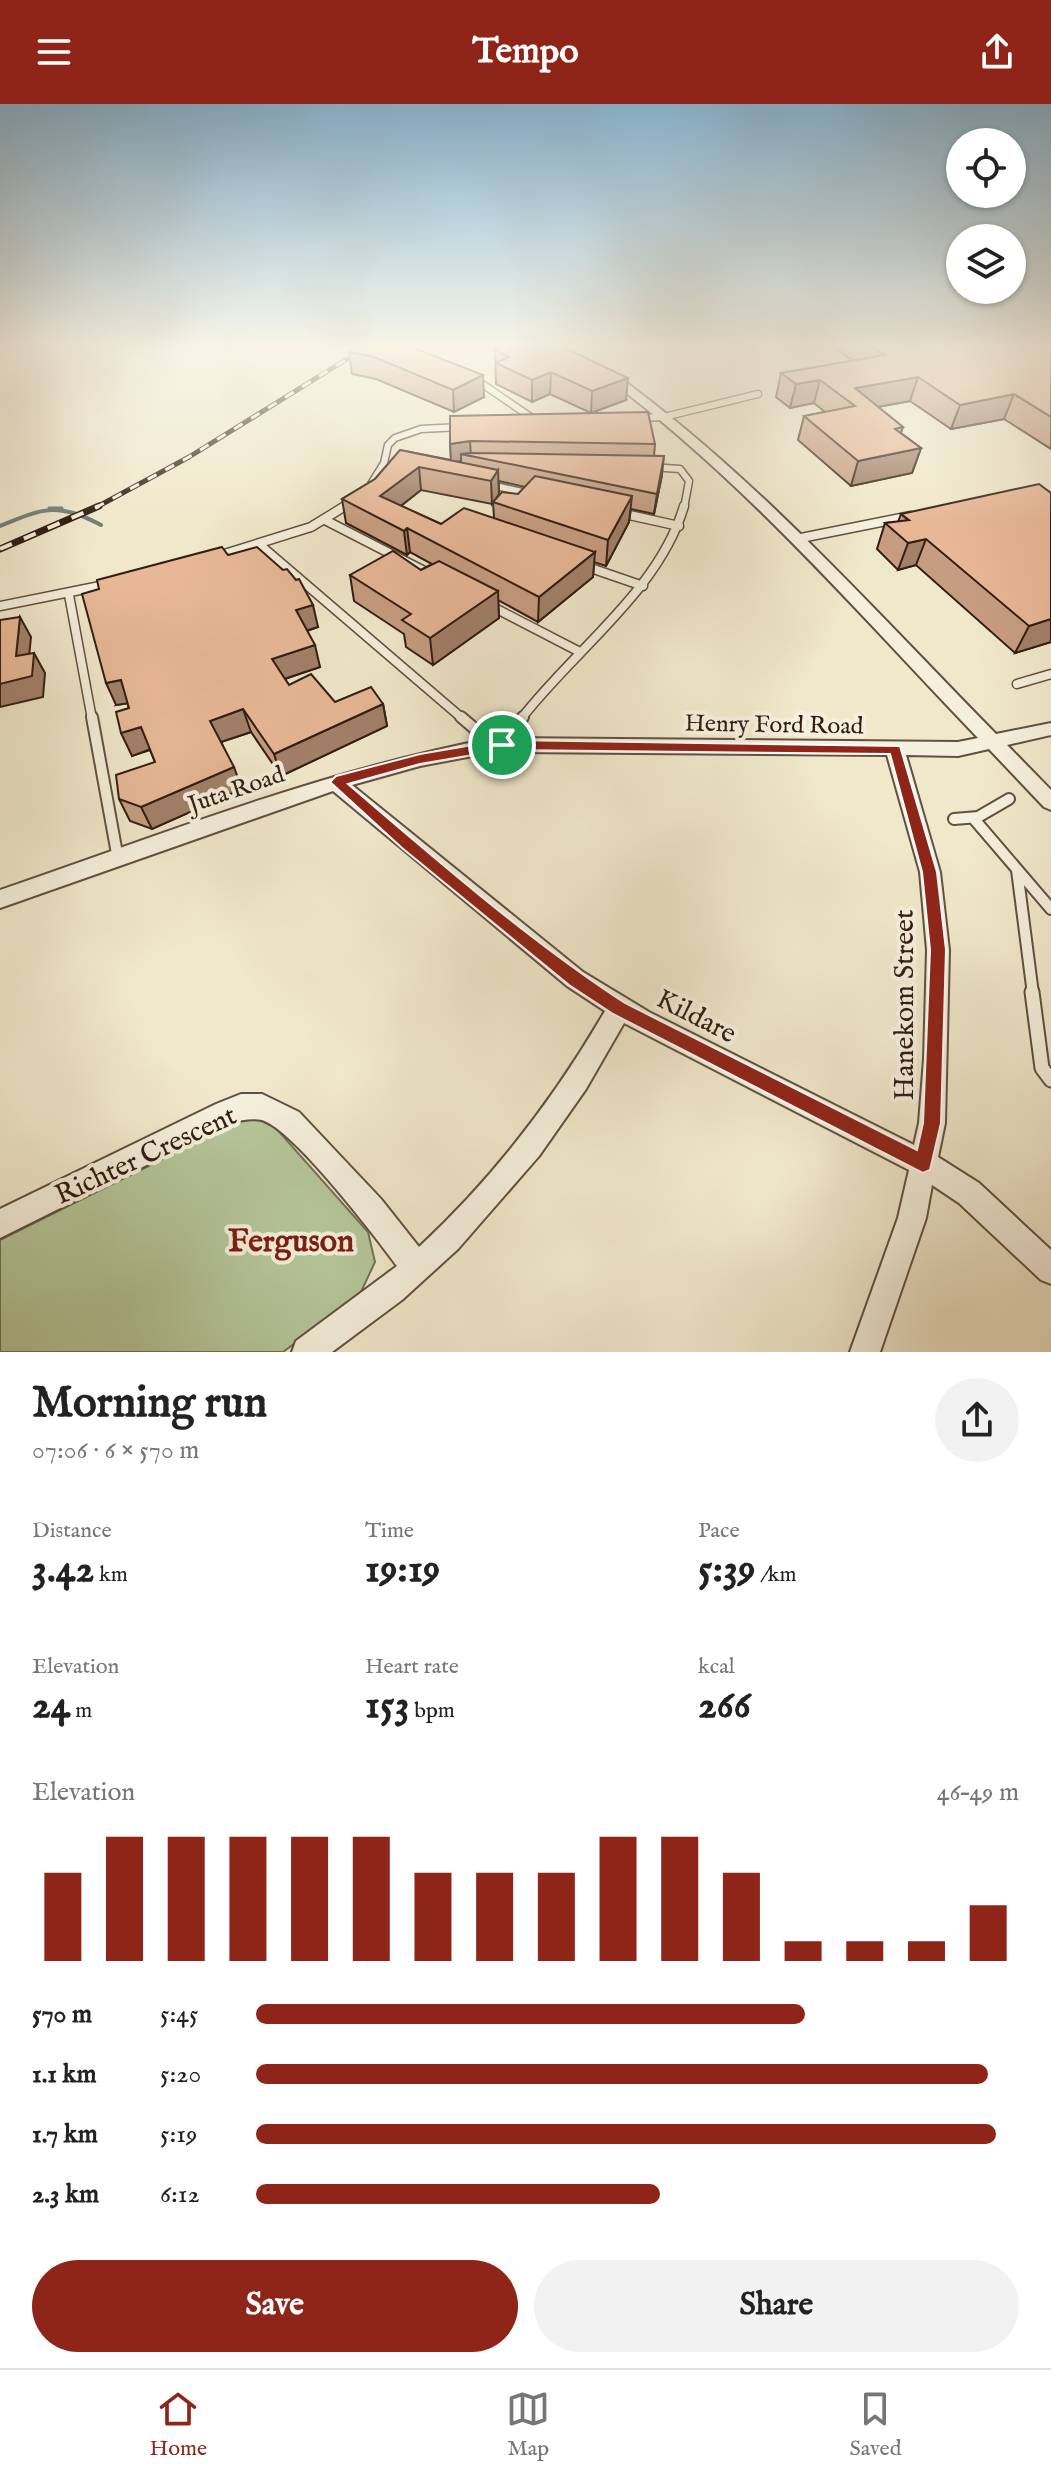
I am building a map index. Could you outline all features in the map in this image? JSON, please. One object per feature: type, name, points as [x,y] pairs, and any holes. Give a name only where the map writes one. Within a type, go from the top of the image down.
[{"type":"street","points":[[647,404],[729,472],[1051,802]]},
{"type":"street","name":"Henry Ford Road","points":[[498,745],[958,749],[1051,729]]},
{"type":"street","name":"Juta Road","points":[[0,899],[336,782],[420,759],[498,745]]},
{"type":"street","name":"Hanekom Street","points":[[865,1352],[912,1218],[932,1123],[938,950],[930,872],[895,749]]},
{"type":"street","name":"Kildare","points":[[336,782],[575,979],[619,1009],[923,1163],[969,1193],[1051,1270]]},
{"type":"street","points":[[307,1352],[417,1268],[494,1193],[553,1118],[619,1009]]},
{"type":"street","name":"Richter Crescent","points":[[0,1224],[225,1113],[252,1106],[270,1109],[290,1121],[371,1209],[417,1268]]},
{"type":"lane","points":[[511,404],[538,422],[524,423]]},
{"type":"lane","points":[[632,418],[664,417],[716,404]]},
{"type":"lane","points":[[201,560],[260,545],[325,520],[362,494],[384,463],[388,445],[395,438],[421,429],[465,426]]},
{"type":"lane","points":[[384,463],[396,465]]},
{"type":"lane","points":[[260,545],[498,745],[578,651],[643,586],[679,526],[689,481],[684,472],[666,467],[636,467]]},
{"type":"lane","points":[[479,482],[540,496]]},
{"type":"lane","points":[[617,513],[679,526]]},
{"type":"lane","points":[[796,539],[922,514]]},
{"type":"lane","points":[[325,520],[438,578]]},
{"type":"lane","points":[[571,562],[643,586]]},
{"type":"lane","points":[[0,606],[69,595],[113,583]]},
{"type":"lane","points":[[69,595],[118,859]]},
{"type":"lane","points":[[480,600],[578,651]]},
{"type":"lane","points":[[1017,684],[1051,674]]},
{"type":"lane","points":[[954,819],[974,819],[1009,799]]},
{"type":"lane","points":[[974,819],[1051,909]]},
{"type":"lane","points":[[1017,870],[1042,1068],[1051,1080]]},
{"type":"green space","points":[[254,1118],[275,1127],[368,1232],[375,1262],[360,1294],[283,1352],[0,1352],[0,1240],[239,1121]]},
{"type":"building","points":[[853,404],[875,404],[903,427],[895,429],[921,448],[858,461],[804,416],[855,406]]},
{"type":"building","points":[[1030,404],[1051,404],[1051,417]]},
{"type":"building","points":[[648,412],[655,444],[470,441],[450,444],[450,416]]},
{"type":"building","points":[[400,450],[498,470],[491,481],[419,467],[380,496],[441,524],[464,508],[595,552],[539,597],[407,528],[404,531],[342,499],[375,479]]},
{"type":"building","points":[[461,454],[664,456],[657,494]]},
{"type":"building","points":[[535,476],[632,496],[608,540],[493,502],[502,492],[518,494]]},
{"type":"building","points":[[1039,484],[1051,493],[1051,619],[1029,626],[926,539],[908,543],[885,523],[909,520],[901,514]]},
{"type":"building","points":[[222,547],[228,555],[257,547],[283,570],[287,569],[296,580],[299,579],[313,605],[296,610],[315,645],[272,659],[289,685],[311,674],[335,702],[371,687],[383,704],[274,754],[243,709],[210,721],[234,767],[141,807],[119,799],[116,775],[155,762],[141,727],[121,733],[116,712],[129,708],[121,680],[106,683],[82,594],[99,589],[97,580]]},
{"type":"building","points":[[393,551],[421,570],[439,561],[498,591],[430,638],[402,620],[411,614],[350,575]]},
{"type":"building","points":[[20,617],[16,656],[34,653],[32,676],[0,684],[0,620]]},
{"type":"waterway","points":[[49,508],[62,508]]},
{"type":"waterway","points":[[0,526],[50,510],[73,513],[101,525]]},
{"type":"railway","points":[[97,507],[189,457],[274,404]]},
{"type":"railway","points":[[0,549],[97,507]]},
{"type":"district","name":"Ferguson","points":[[291,1240]]},
{"type":"route","points":[[502,745],[895,749],[930,872],[938,950],[932,1123],[923,1163],[619,1009],[575,979],[336,782],[420,759],[502,745]]}]
